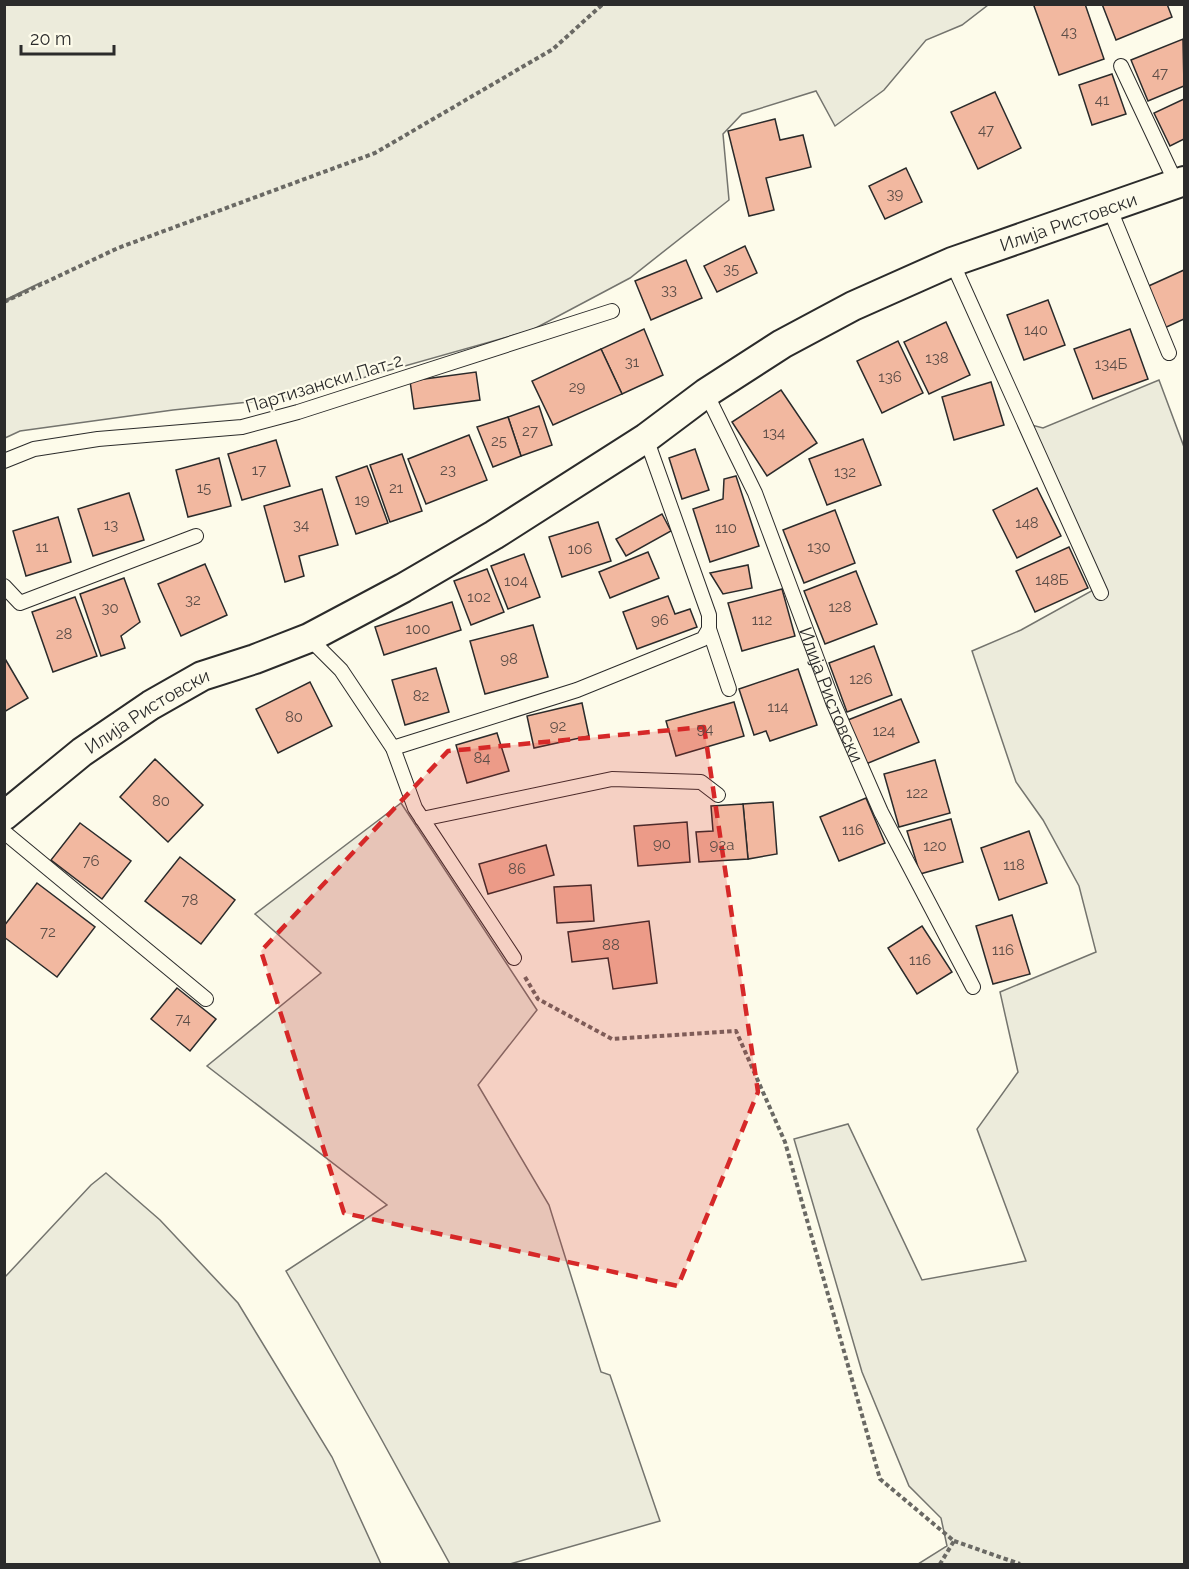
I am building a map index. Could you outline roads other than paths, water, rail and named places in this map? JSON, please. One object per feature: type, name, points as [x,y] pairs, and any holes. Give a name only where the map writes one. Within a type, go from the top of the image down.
[{"type":"street","name":"Илија Ристовски","points":[[4,816],[82,752],[152,705],[202,676],[255,660],[309,638],[403,588],[494,535],[646,438],[706,393],[792,338],[853,306],[952,262],[1180,182]]},
{"type":"lane","points":[[1121,66],[1180,182]]},
{"type":"lane","points":[[1109,207],[1169,354]]},
{"type":"lane","points":[[952,262],[1101,593]]},
{"type":"lane","name":"Партизански Пат-2","points":[[4,461],[33,449],[98,439],[242,427],[298,412],[612,311]]},
{"type":"lane","name":"Илија Ристовски","points":[[706,393],[755,493],[833,702],[881,812],[973,987]]},
{"type":"lane","points":[[646,438],[709,615],[709,629],[729,689]]},
{"type":"lane","points":[[4,586],[20,603],[196,536]]},
{"type":"lane","points":[[393,748],[577,690],[703,639],[709,629]]},
{"type":"lane","points":[[309,638],[341,670],[393,748],[415,808],[514,958]]},
{"type":"lane","points":[[422,819],[612,779],[701,782],[718,795]]},
{"type":"lane","points":[[4,832],[206,999]]}]
